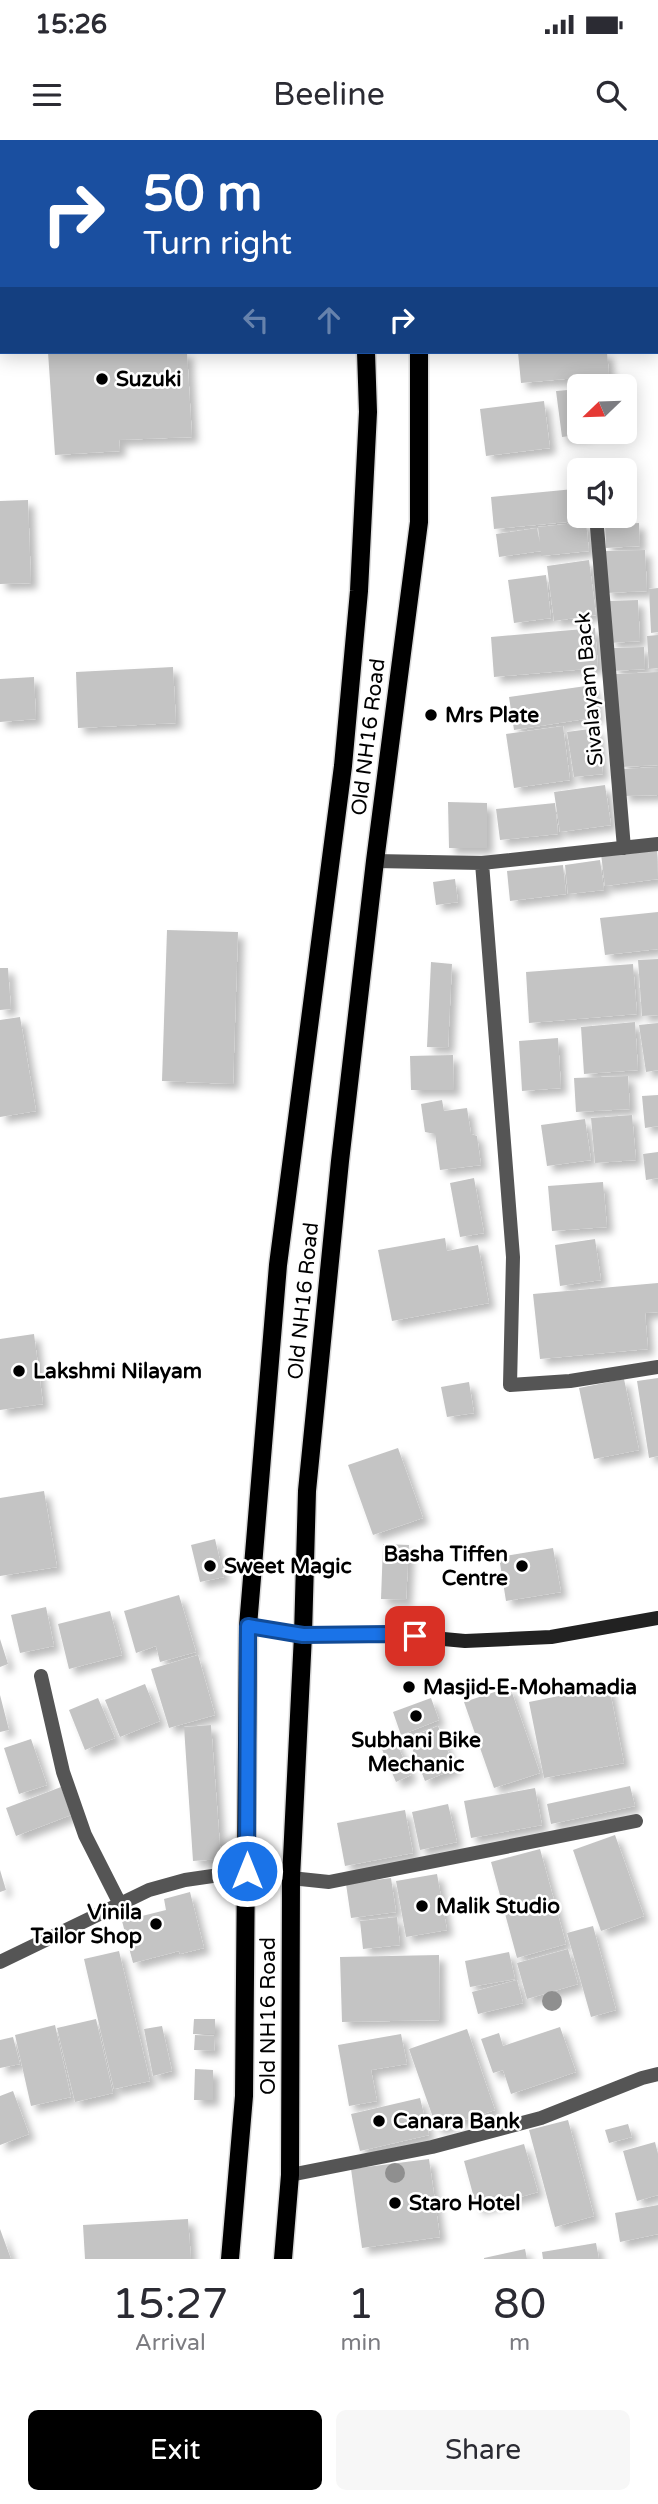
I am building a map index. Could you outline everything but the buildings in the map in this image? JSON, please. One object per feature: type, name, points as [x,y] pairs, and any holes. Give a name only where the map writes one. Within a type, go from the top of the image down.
[{"type":"main road","name":"Old NH16 Road","points":[[230,2259],[244,2096],[248,1626],[278,1265],[343,766],[359,591],[368,412],[366,354]]},
{"type":"main road","name":"Old NH16 Road","points":[[283,2259],[290,2175],[291,1878],[309,1477],[340,1161],[375,860],[419,522],[419,354]]},
{"type":"street","name":"Sivalayam Back","points":[[597,528],[624,848]]},
{"type":"street","points":[[375,860],[482,863],[658,844]]},
{"type":"street","points":[[482,863],[513,1257],[510,1385],[570,1381],[658,1367]]},
{"type":"street","points":[[248,1626],[303,1635],[390,1634],[465,1641],[551,1637],[658,1618]]},
{"type":"street","points":[[41,1676],[62,1772],[85,1835],[120,1904]]},
{"type":"street","points":[[291,1878],[329,1882],[636,1821]]},
{"type":"street","points":[[0,1962],[149,1889],[185,1880],[247,1871]]},
{"type":"street","points":[[290,2175],[432,2147],[541,2118],[658,2074]]},
{"type":"place","name":"Suzuki","points":[[102,379]]},
{"type":"place","name":"Mrs Plate","points":[[431,715]]},
{"type":"place","name":"Lakshmi Nilayam","points":[[19,1371]]},
{"type":"place","name":"Sweet Magic","points":[[210,1566]]},
{"type":"place","name":"Basha Tiffen Centre","points":[[522,1566]]},
{"type":"place","name":"Masjid-E-Mohamadia","points":[[409,1687]]},
{"type":"place","name":"Subhani Bike Mechanic","points":[[416,1716]]},
{"type":"place","name":"Malik Studio","points":[[422,1906]]},
{"type":"place","name":"Vinila Tailor Shop","points":[[156,1924]]},
{"type":"place","name":"Canara Bank","points":[[379,2121]]},
{"type":"place","name":"Staro Hotel","points":[[395,2203]]},
{"type":"route","points":[[247,1871],[248,1626],[303,1635],[415,1636]]}]
